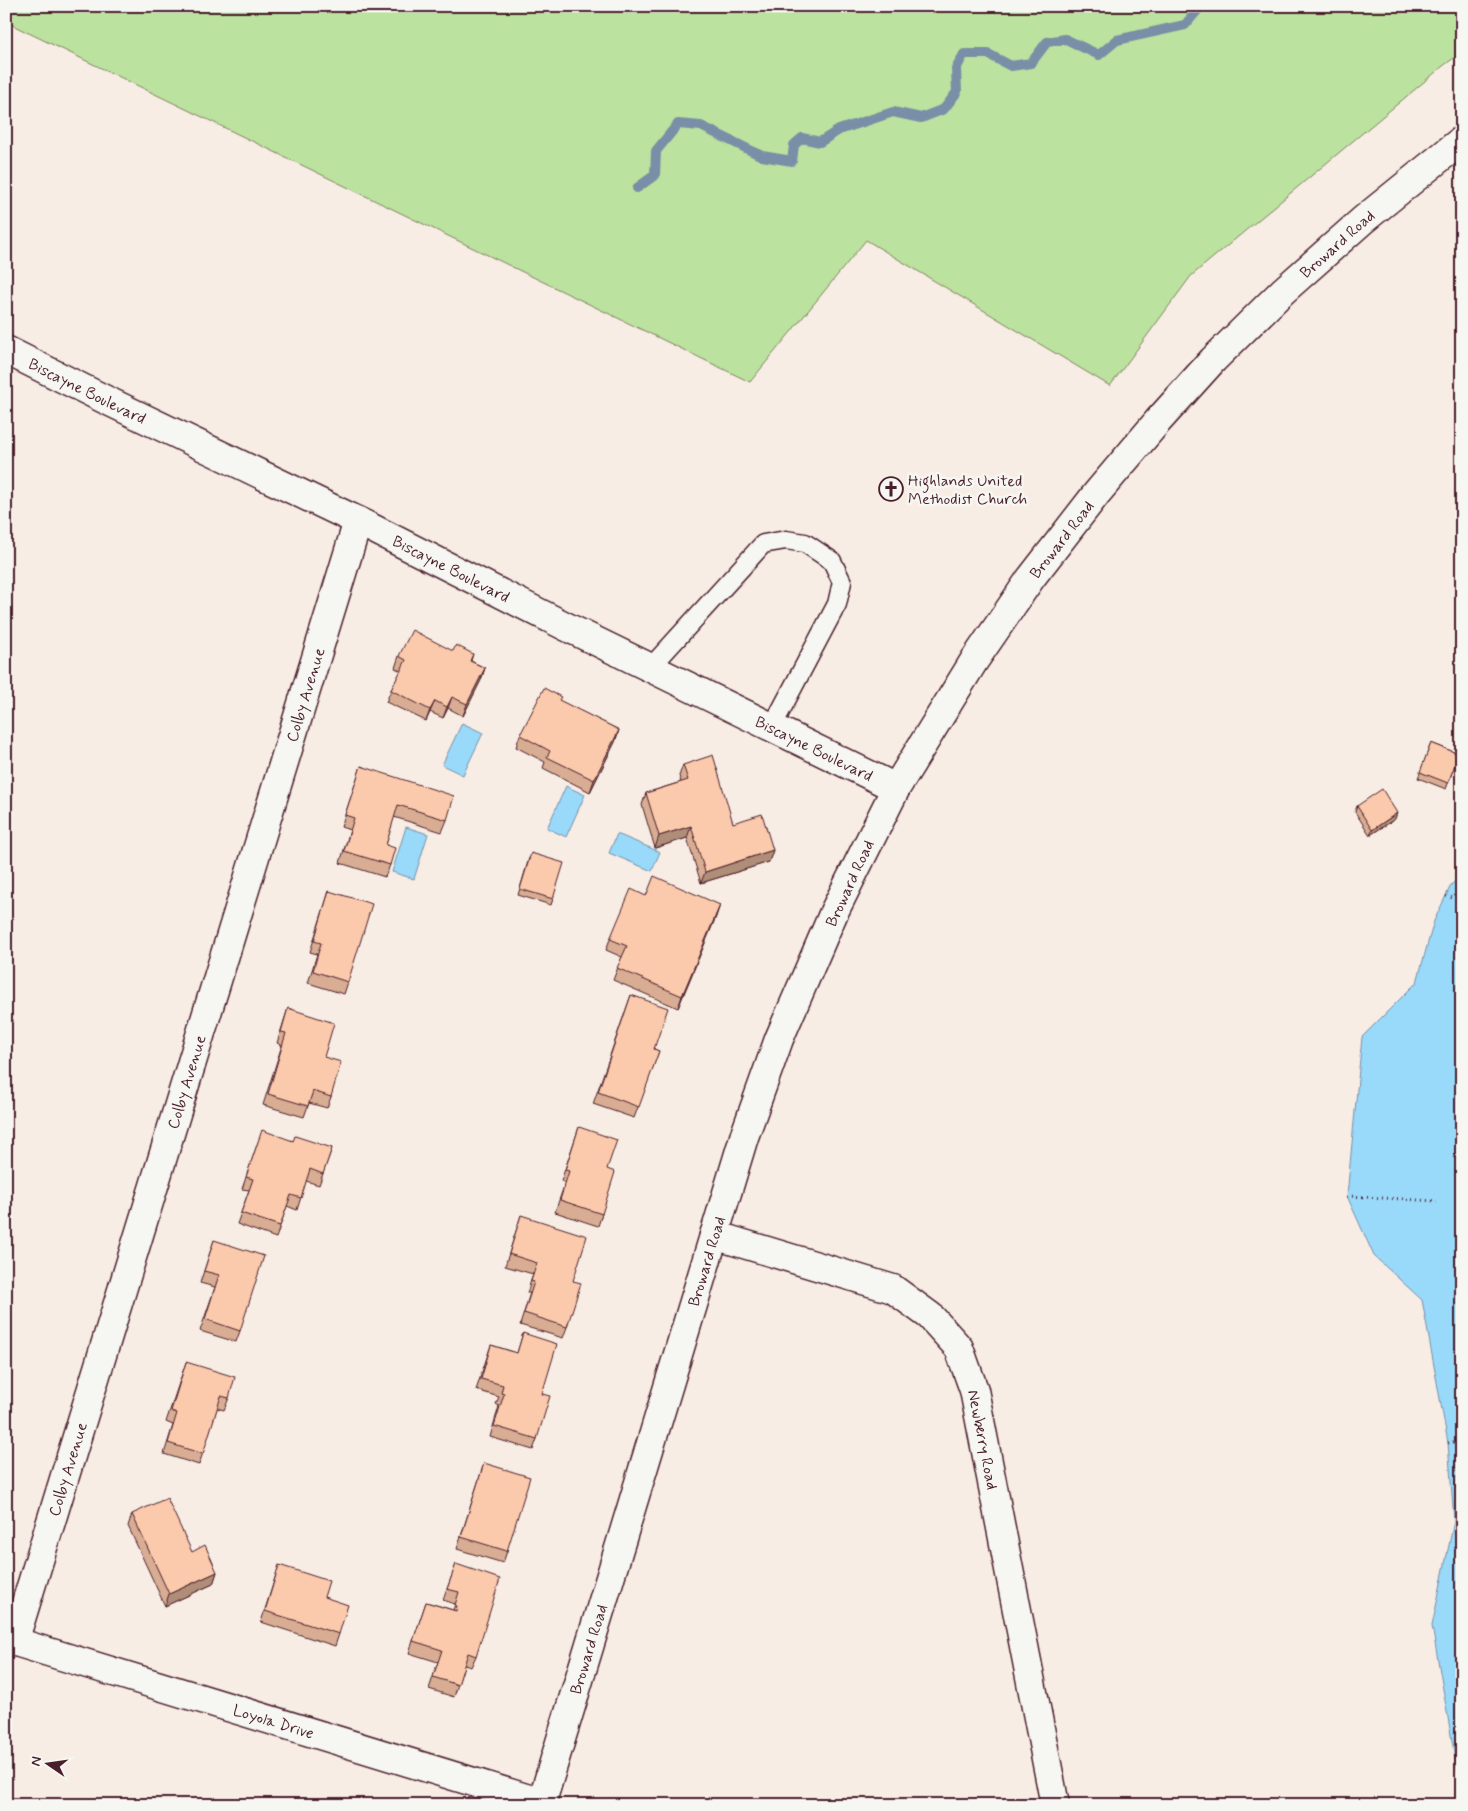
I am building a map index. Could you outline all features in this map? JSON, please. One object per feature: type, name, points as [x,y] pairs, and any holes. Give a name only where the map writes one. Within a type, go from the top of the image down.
[{"type":"street","name":"Broward Road","points":[[542,1804],[744,1137],[779,1038],[834,912],[896,788],[974,661],[1031,578],[1097,493],[1158,421],[1213,360],[1283,291],[1363,220],[1462,140]]},
{"type":"street","name":"Biscayne Boulevard","points":[[6,350],[358,521],[650,668],[896,788]]},
{"type":"street","name":"Colby Avenue","points":[[10,1640],[358,521]]},
{"type":"street","name":"Newberry Road","points":[[714,1235],[893,1290],[930,1316],[959,1348],[974,1390],[1055,1805]]},
{"type":"street","name":"Loyola Drive","points":[[10,1640],[542,1804]]},
{"type":"lane","points":[[650,668],[763,544],[786,540],[805,543],[832,561],[842,582],[837,604],[772,727]]},
{"type":"path","points":[[1446,896],[1462,901]]},
{"type":"path","points":[[1347,1196],[1437,1201]]},
{"type":"path","points":[[1448,1443],[1462,1440]]},
{"type":"path","points":[[1455,1756],[1462,1754]]},
{"type":"green space","points":[[6,6],[1462,6],[1462,52],[1191,276],[1110,386],[866,240],[750,382],[6,22]]},
{"type":"water","points":[[462,723],[483,733],[463,775],[442,765]]},
{"type":"water","points":[[566,786],[585,795],[566,837],[547,828]]},
{"type":"water","points":[[406,827],[428,834],[414,879],[392,872]]},
{"type":"water","points":[[617,834],[660,852],[652,871],[609,853]]},
{"type":"water","points":[[1462,874],[1462,1798],[1432,1626],[1454,1521],[1448,1443],[1422,1300],[1374,1256],[1347,1196],[1362,1037],[1417,982],[1434,921],[1451,885]]},
{"type":"building","points":[[412,630],[453,651],[456,645],[473,654],[470,661],[485,668],[467,704],[452,697],[447,707],[435,701],[430,710],[391,690],[406,660],[399,656]]},
{"type":"building","points":[[544,688],[561,697],[559,700],[619,730],[594,780],[547,757],[550,751],[520,735]]},
{"type":"building","points":[[1431,743],[1459,754],[1448,783],[1420,772]]},
{"type":"building","points":[[713,755],[733,823],[762,814],[773,850],[705,872],[691,826],[659,836],[646,793],[688,780],[683,765]]},
{"type":"building","points":[[361,766],[454,796],[447,820],[398,805],[386,845],[395,848],[390,865],[344,851],[354,818],[345,815]]},
{"type":"building","points":[[1382,789],[1397,813],[1372,830],[1357,806]]},
{"type":"building","points":[[531,853],[564,863],[553,899],[520,889]]},
{"type":"building","points":[[654,876],[720,905],[682,996],[617,968],[627,946],[610,939],[631,889],[646,896]]},
{"type":"building","points":[[329,891],[372,904],[348,982],[313,971],[321,943],[314,941]]},
{"type":"building","points":[[631,995],[668,1008],[654,1049],[659,1051],[639,1107],[598,1092]]},
{"type":"building","points":[[288,1008],[334,1023],[324,1057],[341,1062],[331,1097],[313,1091],[308,1106],[268,1094],[286,1033],[281,1032]]},
{"type":"building","points":[[579,1127],[617,1140],[607,1169],[615,1172],[602,1214],[560,1200],[569,1171],[565,1170]]},
{"type":"building","points":[[262,1130],[293,1141],[295,1136],[332,1148],[323,1174],[310,1169],[301,1198],[291,1195],[280,1226],[241,1213],[253,1179],[246,1177]]},
{"type":"building","points":[[521,1215],[587,1236],[573,1281],[581,1283],[567,1327],[524,1313],[534,1282],[531,1281],[537,1263],[509,1254]]},
{"type":"building","points":[[214,1240],[264,1256],[240,1331],[205,1319],[219,1275],[204,1271]]},
{"type":"building","points":[[523,1333],[557,1344],[542,1394],[550,1396],[537,1439],[494,1426],[504,1394],[501,1393],[503,1385],[481,1379],[491,1345],[517,1353]]},
{"type":"building","points":[[186,1362],[235,1377],[229,1398],[221,1396],[203,1454],[168,1443],[177,1413],[171,1411]]},
{"type":"building","points":[[484,1463],[530,1477],[507,1551],[461,1537]]},
{"type":"building","points":[[167,1498],[192,1552],[205,1545],[217,1572],[169,1594],[132,1514]]},
{"type":"building","points":[[456,1564],[500,1579],[476,1656],[468,1653],[458,1685],[433,1677],[442,1650],[413,1641],[426,1602],[456,1611],[457,1606],[455,1605],[459,1592],[447,1589]]},
{"type":"building","points":[[279,1565],[329,1581],[324,1597],[348,1605],[339,1634],[265,1611]]},
{"type":"waterway","points":[[637,188],[655,175],[656,151],[678,124],[701,126],[762,156],[792,161],[794,145],[802,138],[820,142],[839,130],[893,112],[921,118],[944,109],[957,92],[956,69],[964,54],[988,54],[1011,66],[1031,63],[1047,42],[1065,39],[1099,55],[1117,40],[1185,25],[1201,6]]},
{"type":"place","name":"Highlands United Methodist Church","points":[[891,489]]}]
